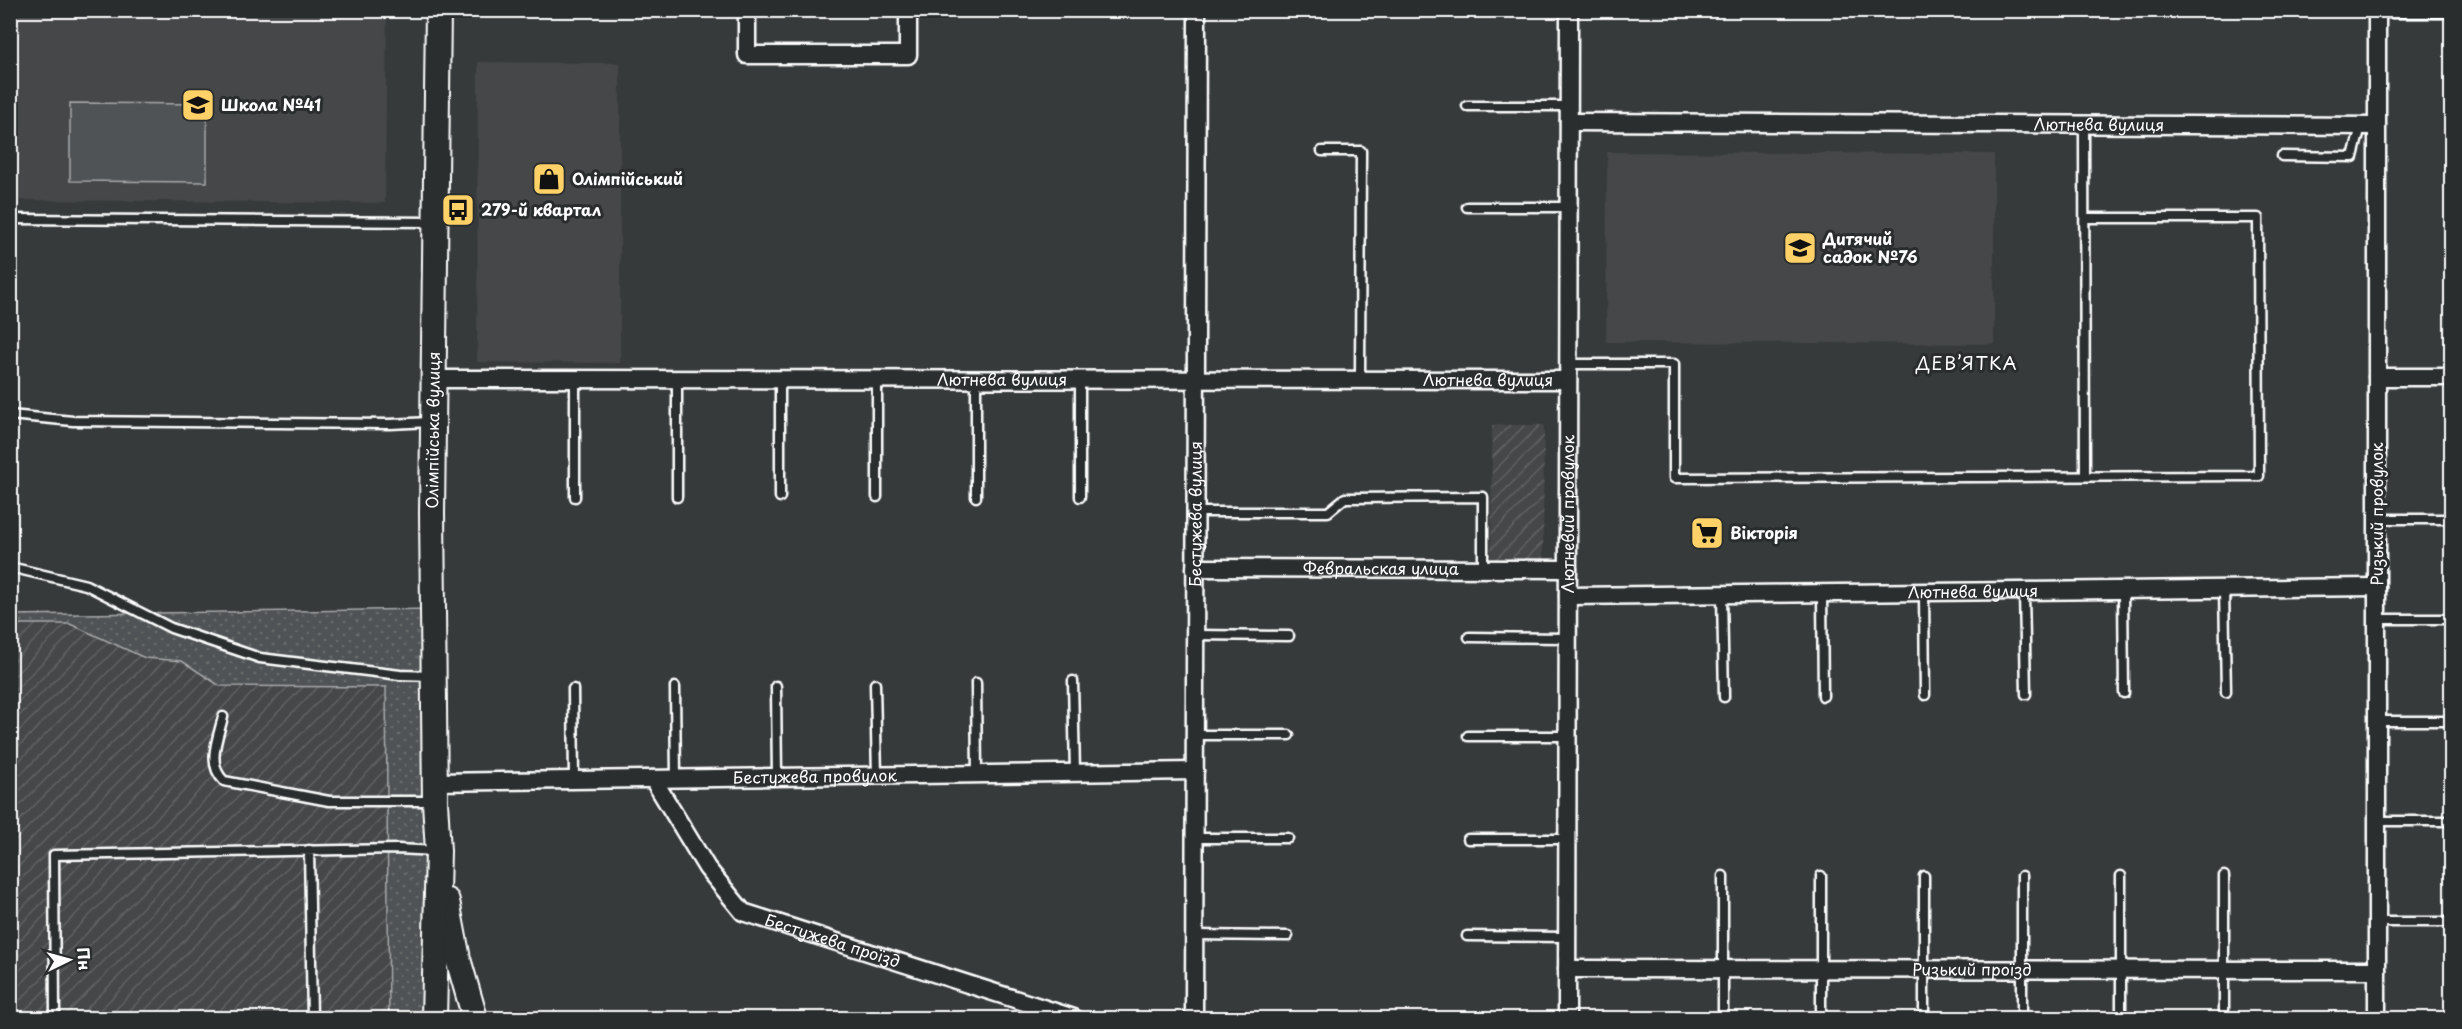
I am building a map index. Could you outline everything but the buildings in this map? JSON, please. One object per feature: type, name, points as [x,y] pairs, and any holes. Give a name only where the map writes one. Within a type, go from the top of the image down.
[{"type":"main road","name":"Олімпійська вулиця","points":[[434,1018],[438,851],[435,791],[433,421],[438,10]]},
{"type":"main road","name":"Олімпійська вулиця","points":[[438,851],[458,959],[475,1018]]},
{"type":"street","points":[[747,10],[747,55],[908,55],[908,10]]},
{"type":"street","name":"Бестужева вулиця","points":[[1194,1018],[1197,10]]},
{"type":"street","name":"Лютневий провулок","points":[[1567,1018],[1569,10]]},
{"type":"street","name":"Ризький провулок","points":[[2377,12],[2369,126],[2377,377],[2377,1018]]},
{"type":"street","name":"Лютнева вулиця","points":[[1569,114],[2084,125],[2369,126]]},
{"type":"street","name":"Лютнева вулиця","points":[[435,379],[1360,380],[1568,372]]},
{"type":"street","points":[[2377,377],[2451,377]]},
{"type":"street","name":"Февральская улица","points":[[1195,568],[1568,569]]},
{"type":"street","name":"Лютнева вулиця","points":[[1568,596],[2377,587]]},
{"type":"street","name":"Бестужева провулок","points":[[435,791],[574,780],[1195,771]]},
{"type":"street","name":"Бестужева проїзд","points":[[653,779],[707,868],[743,912],[1074,1018]]},
{"type":"street","name":"Ризький проїзд","points":[[1567,969],[2377,970]]},
{"type":"lane","points":[[2377,12],[2451,13]]},
{"type":"lane","points":[[1467,106],[1569,114]]},
{"type":"lane","points":[[2084,125],[2085,476]]},
{"type":"lane","points":[[2282,156],[2354,157],[2369,126]]},
{"type":"lane","points":[[1322,150],[1361,151],[1360,380]]},
{"type":"lane","points":[[1467,207],[1569,207]]},
{"type":"lane","points":[[1568,372],[1674,364],[1674,478],[2259,476],[2258,218],[2085,218]]},
{"type":"lane","points":[[10,219],[436,222]]},
{"type":"lane","points":[[575,379],[575,497]]},
{"type":"lane","points":[[677,379],[677,497]]},
{"type":"lane","points":[[780,379],[780,497]]},
{"type":"lane","points":[[877,379],[877,497]]},
{"type":"lane","points":[[976,379],[976,497]]},
{"type":"lane","points":[[1080,380],[1080,498]]},
{"type":"lane","points":[[10,415],[73,421],[390,424],[433,421]]},
{"type":"lane","points":[[1195,513],[1328,512],[1345,498],[1483,497],[1483,569]]},
{"type":"lane","points":[[2377,519],[2451,519]]},
{"type":"lane","points":[[10,567],[86,585],[171,628],[260,658],[400,675],[434,676]]},
{"type":"lane","points":[[2224,589],[2226,692]]},
{"type":"lane","points":[[2123,590],[2124,693]]},
{"type":"lane","points":[[2024,591],[2026,694]]},
{"type":"lane","points":[[1924,592],[1925,695]]},
{"type":"lane","points":[[1822,594],[1823,696]]},
{"type":"lane","points":[[1722,595],[1724,697]]},
{"type":"lane","points":[[2377,619],[2451,619]]},
{"type":"lane","points":[[1195,635],[1289,636]]},
{"type":"lane","points":[[1468,637],[1568,638]]},
{"type":"lane","points":[[1073,681],[1075,772]]},
{"type":"lane","points":[[976,683],[977,774]]},
{"type":"lane","points":[[875,684],[877,776]]},
{"type":"lane","points":[[776,686],[777,777]]},
{"type":"lane","points":[[675,687],[676,779]]},
{"type":"lane","points":[[573,689],[574,780]]},
{"type":"lane","points":[[223,717],[214,760],[217,774],[224,781],[330,801],[435,791]]},
{"type":"lane","points":[[2377,721],[2451,721]]},
{"type":"lane","points":[[1194,735],[1288,735]]},
{"type":"lane","points":[[1468,736],[1568,736]]},
{"type":"lane","points":[[2377,821],[2451,821]]},
{"type":"lane","points":[[1194,838],[1288,838]]},
{"type":"lane","points":[[1468,839],[1568,839]]},
{"type":"lane","points":[[55,1018],[54,855],[398,849],[438,851]]},
{"type":"lane","points":[[309,850],[312,1018]]},
{"type":"lane","points":[[1723,876],[1723,1018]]},
{"type":"lane","points":[[1821,876],[1821,1018]]},
{"type":"lane","points":[[1924,876],[1924,1018]]},
{"type":"lane","points":[[2022,876],[2022,1018]]},
{"type":"lane","points":[[2121,876],[2121,1018]]},
{"type":"lane","points":[[2224,876],[2224,1018]]},
{"type":"lane","points":[[2377,922],[2451,922]]},
{"type":"lane","points":[[1194,935],[1288,936]]},
{"type":"lane","points":[[1467,936],[1567,937]]},
{"type":"shaded area","name":"Школа №41","points":[[11,11],[387,11],[385,203],[11,200]]},
{"type":"shaded area","name":"Олімпійський","points":[[478,62],[620,63],[620,363],[477,362]]},
{"type":"shaded area","points":[[70,103],[207,104],[207,182],[70,181]]},
{"type":"shaded area","name":"Дитячий садок №76","points":[[1607,152],[1994,154],[1994,344],[1606,342]]},
{"type":"shaded area","points":[[1492,425],[1544,425],[1543,561],[1491,561]]},
{"type":"shaded area","points":[[433,609],[434,1018],[389,1018],[386,687],[220,686],[182,661],[145,658],[70,624],[11,624],[10,615]]},
{"type":"shaded area","points":[[10,624],[70,624],[145,658],[182,661],[220,686],[386,687],[389,1018],[11,1018]]},
{"type":"place","name":"Школа №41","points":[[198,105]]},
{"type":"place","name":"Олімпійський","points":[[549,179]]},
{"type":"place","name":"279-й квартал","points":[[458,210]]},
{"type":"place","name":"Дитячий садок №76","points":[[1800,248]]},
{"type":"place","name":"Вікторія","points":[[1707,533]]},
{"type":"district","name":"ДЕВ’ЯТКА","points":[[1967,364]]}]
